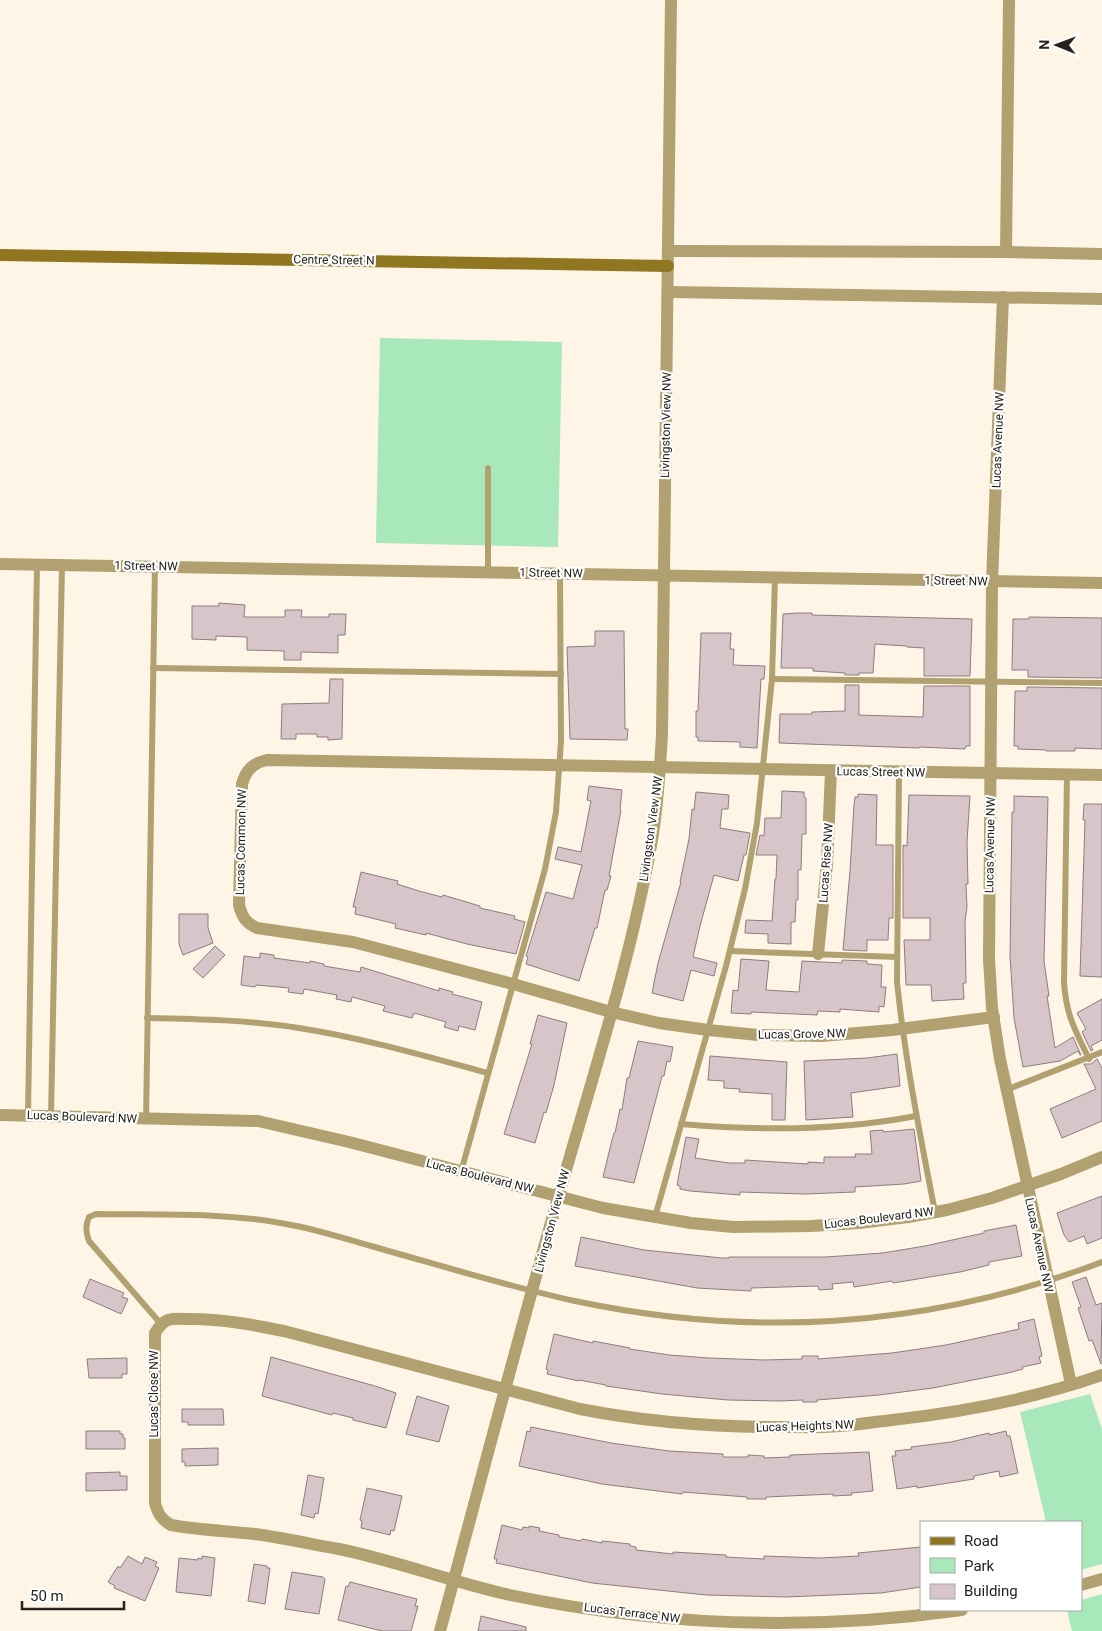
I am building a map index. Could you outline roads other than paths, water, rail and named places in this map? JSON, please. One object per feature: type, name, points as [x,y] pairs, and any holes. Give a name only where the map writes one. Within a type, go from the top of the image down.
[{"type":"street","name":"Livingston View NW","points":[[440,1631],[558,1196],[611,1012],[642,891],[652,839],[662,734],[671,0]]},
{"type":"street","points":[[1006,252],[1009,0]]},
{"type":"street","points":[[668,251],[1102,254]]},
{"type":"street","name":"Centre Street N","points":[[0,255],[668,266]]},
{"type":"street","points":[[668,292],[1102,299]]},
{"type":"street","name":"Lucas Avenue NW","points":[[1003,297],[992,582],[989,959],[994,1017],[1006,1090],[1071,1384]]},
{"type":"street","name":"1 Street NW","points":[[0,564],[1102,584]]},
{"type":"street","name":"Lucas Common NW","points":[[611,1012],[352,942],[286,931],[267,930],[249,924],[244,919],[239,904],[242,784],[248,769],[254,764],[267,760],[660,767]]},
{"type":"street","name":"Lucas Street NW","points":[[660,767],[1102,775]]},
{"type":"street","name":"Lucas Rise NW","points":[[818,954],[827,864],[830,771]]},
{"type":"street","name":"Lucas Grove NW","points":[[611,1012],[659,1023],[708,1030],[758,1035],[822,1036],[902,1029],[994,1017]]},
{"type":"street","name":"Lucas Boulevard NW","points":[[0,1115],[146,1120],[258,1121],[349,1142],[603,1208],[725,1226],[773,1227],[859,1223],[908,1217],[992,1198],[1102,1158]]},
{"type":"street","points":[[161,1324],[166,1320],[175,1318],[225,1321],[267,1327],[506,1390]]},
{"type":"street","name":"Lucas Close NW","points":[[161,1324],[155,1333],[154,1351],[155,1503],[157,1512],[162,1520],[171,1526],[257,1535],[340,1550],[383,1559],[454,1581]]},
{"type":"street","name":"Lucas Heights NW","points":[[506,1390],[614,1416],[734,1427],[809,1427],[838,1426],[962,1411],[1036,1394],[1102,1374]]},
{"type":"street","points":[[1082,1585],[1102,1579]]},
{"type":"street","name":"Lucas Terrace NW","points":[[454,1581],[552,1603],[661,1618],[714,1622],[828,1623],[954,1611]]},
{"type":"lane","points":[[488,468],[488,572]]},
{"type":"lane","points":[[28,1116],[37,564]]},
{"type":"lane","points":[[51,1116],[62,565]]},
{"type":"lane","points":[[146,1120],[155,566]]},
{"type":"lane","points":[[460,1172],[552,838],[560,766],[560,573]]},
{"type":"lane","points":[[655,1217],[730,951],[752,854],[772,679],[775,578]]},
{"type":"lane","points":[[153,668],[561,674]]},
{"type":"lane","points":[[772,679],[1102,683]]},
{"type":"lane","points":[[899,772],[897,982],[902,1029],[916,1116],[935,1212]]},
{"type":"lane","points":[[1067,774],[1065,998],[1068,1016],[1089,1059]]},
{"type":"lane","points":[[730,951],[897,957]]},
{"type":"lane","points":[[147,1018],[238,1021],[299,1028],[366,1040],[488,1073]]},
{"type":"lane","points":[[1006,1090],[1089,1059],[1102,1052]]},
{"type":"lane","points":[[681,1124],[727,1128],[802,1129],[857,1125],[916,1116]]},
{"type":"lane","points":[[161,1324],[89,1241],[86,1234],[86,1224],[89,1217],[96,1214],[236,1216],[287,1224],[327,1233],[533,1291],[637,1312],[705,1320],[776,1323],[836,1322],[890,1317],[953,1307],[1020,1290],[1102,1262]]}]
